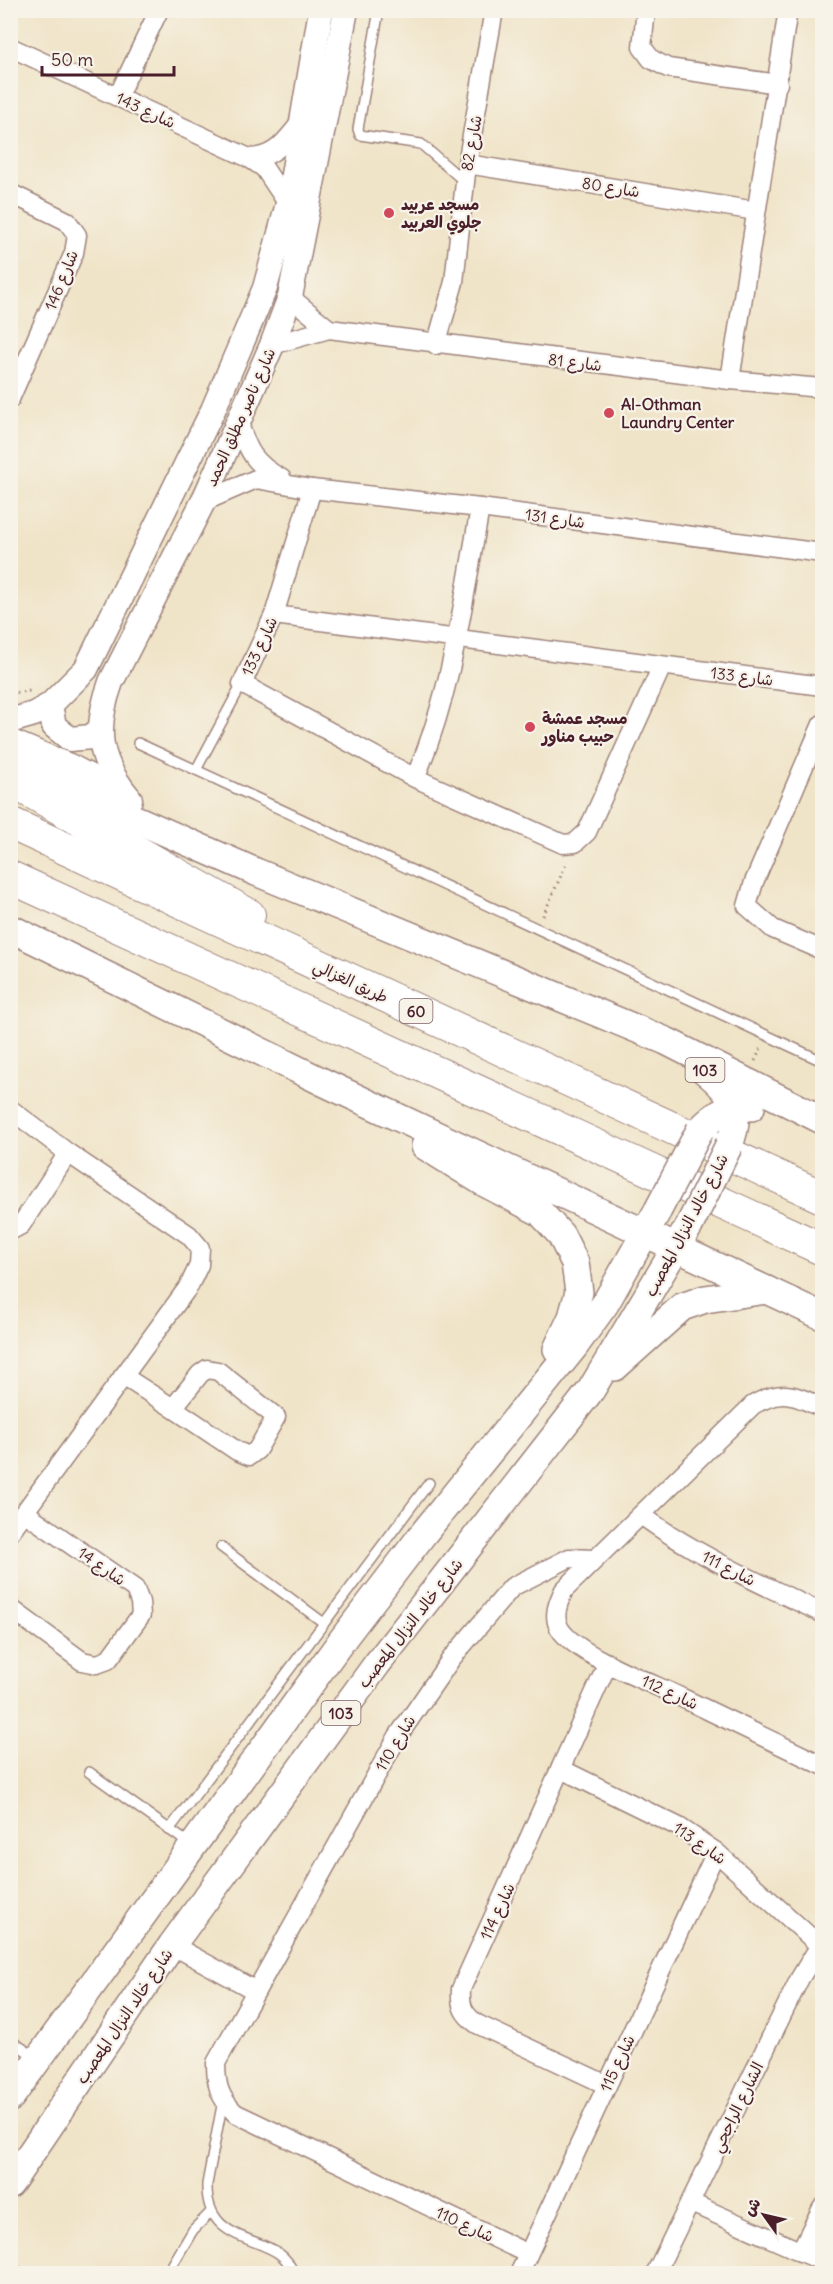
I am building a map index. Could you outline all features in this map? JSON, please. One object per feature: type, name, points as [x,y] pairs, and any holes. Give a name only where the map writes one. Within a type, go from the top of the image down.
[{"type":"highway","points":[[10,780],[197,884],[376,993]]},
{"type":"highway","name":"طريق الغزالي","points":[[10,823],[822,1197]]},
{"type":"highway","points":[[10,877],[822,1249]]},
{"type":"highway","points":[[10,887],[116,926]]},
{"type":"main road","points":[[10,743],[70,768],[256,872]]},
{"type":"main road","points":[[10,764],[256,872],[666,1041],[822,1120]]},
{"type":"main road","points":[[10,928],[325,1083],[652,1221],[684,1237],[768,1290],[822,1316]]},
{"type":"main road","name":"103","points":[[666,1041],[720,1083],[731,1096],[735,1106]]},
{"type":"main road","points":[[325,1083],[483,1182],[540,1212],[561,1235],[575,1263],[579,1292],[572,1317],[539,1387]]},
{"type":"main road","points":[[735,1106],[787,1114],[822,1126]]},
{"type":"main road","name":"شارع خالد النزال المعصب","points":[[10,2098],[345,1636],[605,1304],[700,1130],[717,1115],[735,1106],[735,1132],[684,1237],[591,1390],[377,1664],[172,1945],[10,2184]]},
{"type":"main road","points":[[591,1390],[682,1307],[705,1299],[768,1290]]},
{"type":"street","points":[[118,96],[159,10]]},
{"type":"street","name":"شارع ناصر مطلق الحمد","points":[[10,721],[34,714],[50,705],[75,683],[94,655],[213,410],[265,288],[288,204],[321,10]]},
{"type":"street","name":"شارع ناصر مطلق الحمد","points":[[129,799],[108,768],[99,730],[111,682],[203,501],[272,345],[290,297],[346,10]]},
{"type":"street","name":"شارع 82","points":[[436,345],[454,282],[466,173],[494,10]]},
{"type":"street","points":[[646,10],[642,47],[651,59],[668,68],[778,84]]},
{"type":"street","points":[[730,380],[788,10]]},
{"type":"street","name":"شارع 143","points":[[10,47],[249,158],[264,168],[288,204]]},
{"type":"street","points":[[249,158],[264,158],[281,146],[303,119]]},
{"type":"street","name":"شارع 80","points":[[466,173],[756,211]]},
{"type":"street","name":"شارع 146","points":[[10,193],[67,221],[77,235],[74,253],[10,399]]},
{"type":"street","points":[[290,297],[329,329]]},
{"type":"street","name":"شارع 81","points":[[272,345],[329,329],[436,345],[730,380],[822,388]]},
{"type":"street","name":"شارع 131","points":[[238,421],[249,453],[264,469],[289,483]]},
{"type":"street","name":"شارع 131","points":[[203,501],[255,479],[289,483],[312,489],[480,508],[822,553]]},
{"type":"street","name":"شارع 133","points":[[312,489],[274,615],[242,684],[415,778],[562,844],[575,843]]},
{"type":"street","points":[[415,778],[430,745],[457,637],[480,508]]},
{"type":"street","name":"شارع 133","points":[[274,615],[822,686]]},
{"type":"street","points":[[575,843],[587,832],[662,666]]},
{"type":"street","points":[[50,705],[54,726],[70,739],[91,737],[99,730]]},
{"type":"street","points":[[822,724],[754,882],[747,906],[773,929],[822,951]]},
{"type":"street","points":[[10,1109],[68,1153],[189,1235],[200,1248],[198,1265],[189,1286],[10,1532]]},
{"type":"street","points":[[10,1231],[21,1225],[68,1153]]},
{"type":"street","points":[[123,1376],[237,1451],[249,1456],[257,1450],[276,1418],[218,1371],[207,1369],[200,1374],[173,1408]]},
{"type":"street","points":[[594,1559],[753,1405],[769,1396],[785,1394],[822,1408]]},
{"type":"street","name":"شارع 14","points":[[10,1608],[82,1661],[97,1664],[108,1660],[141,1615],[140,1602],[135,1589],[24,1512]]},
{"type":"street","name":"شارع 111","points":[[641,1515],[706,1557],[822,1613]]},
{"type":"street","name":"شارع 110","points":[[528,2254],[235,2113],[223,2100],[216,2083],[216,2063],[398,1736],[451,1659],[512,1587],[569,1558],[594,1559]]},
{"type":"street","name":"شارع 112","points":[[594,1559],[564,1590],[558,1604],[559,1628],[568,1640],[608,1663],[822,1765]]},
{"type":"street","name":"114 شارع","points":[[607,2085],[477,2024],[466,2016],[460,2005],[461,1989],[608,1663]]},
{"type":"street","name":"شارع 113","points":[[561,1769],[679,1827],[716,1852],[821,1943]]},
{"type":"street","name":"شارع 115","points":[[519,2274],[716,1852]]},
{"type":"street","name":"الشارع الراجحي","points":[[655,2274],[800,1978],[821,1943]]},
{"type":"street","points":[[172,1945],[256,1991]]},
{"type":"street","points":[[691,2203],[822,2261]]},
{"type":"street","points":[[800,2252],[822,2208]]},
{"type":"lane","points":[[379,10],[357,129],[360,135],[421,144],[466,173]]},
{"type":"lane","points":[[196,770],[242,684]]},
{"type":"lane","points":[[138,743],[822,1061]]},
{"type":"lane","points":[[10,937],[53,949]]},
{"type":"lane","points":[[170,1830],[429,1483]]},
{"type":"lane","points":[[221,1547],[324,1623]]},
{"type":"lane","points":[[89,1772],[193,1847]]},
{"type":"lane","points":[[10,2040],[39,2059]]},
{"type":"lane","points":[[223,2100],[207,2184],[207,2199],[211,2212],[220,2224],[231,2232],[286,2259],[293,2274]]},
{"type":"lane","points":[[166,2274],[193,2230],[211,2212]]},
{"type":"lane","points":[[10,2268],[22,2274]]},
{"type":"path","points":[[537,929],[575,843]]},
{"type":"place","name":"مسجد عربيد جلوي العربيد","points":[[389,213]]},
{"type":"place","name":"Al-Othman Laundry Center","points":[[609,413]]},
{"type":"place","name":"مسجد عمشة حبيب مناور","points":[[530,727]]}]
